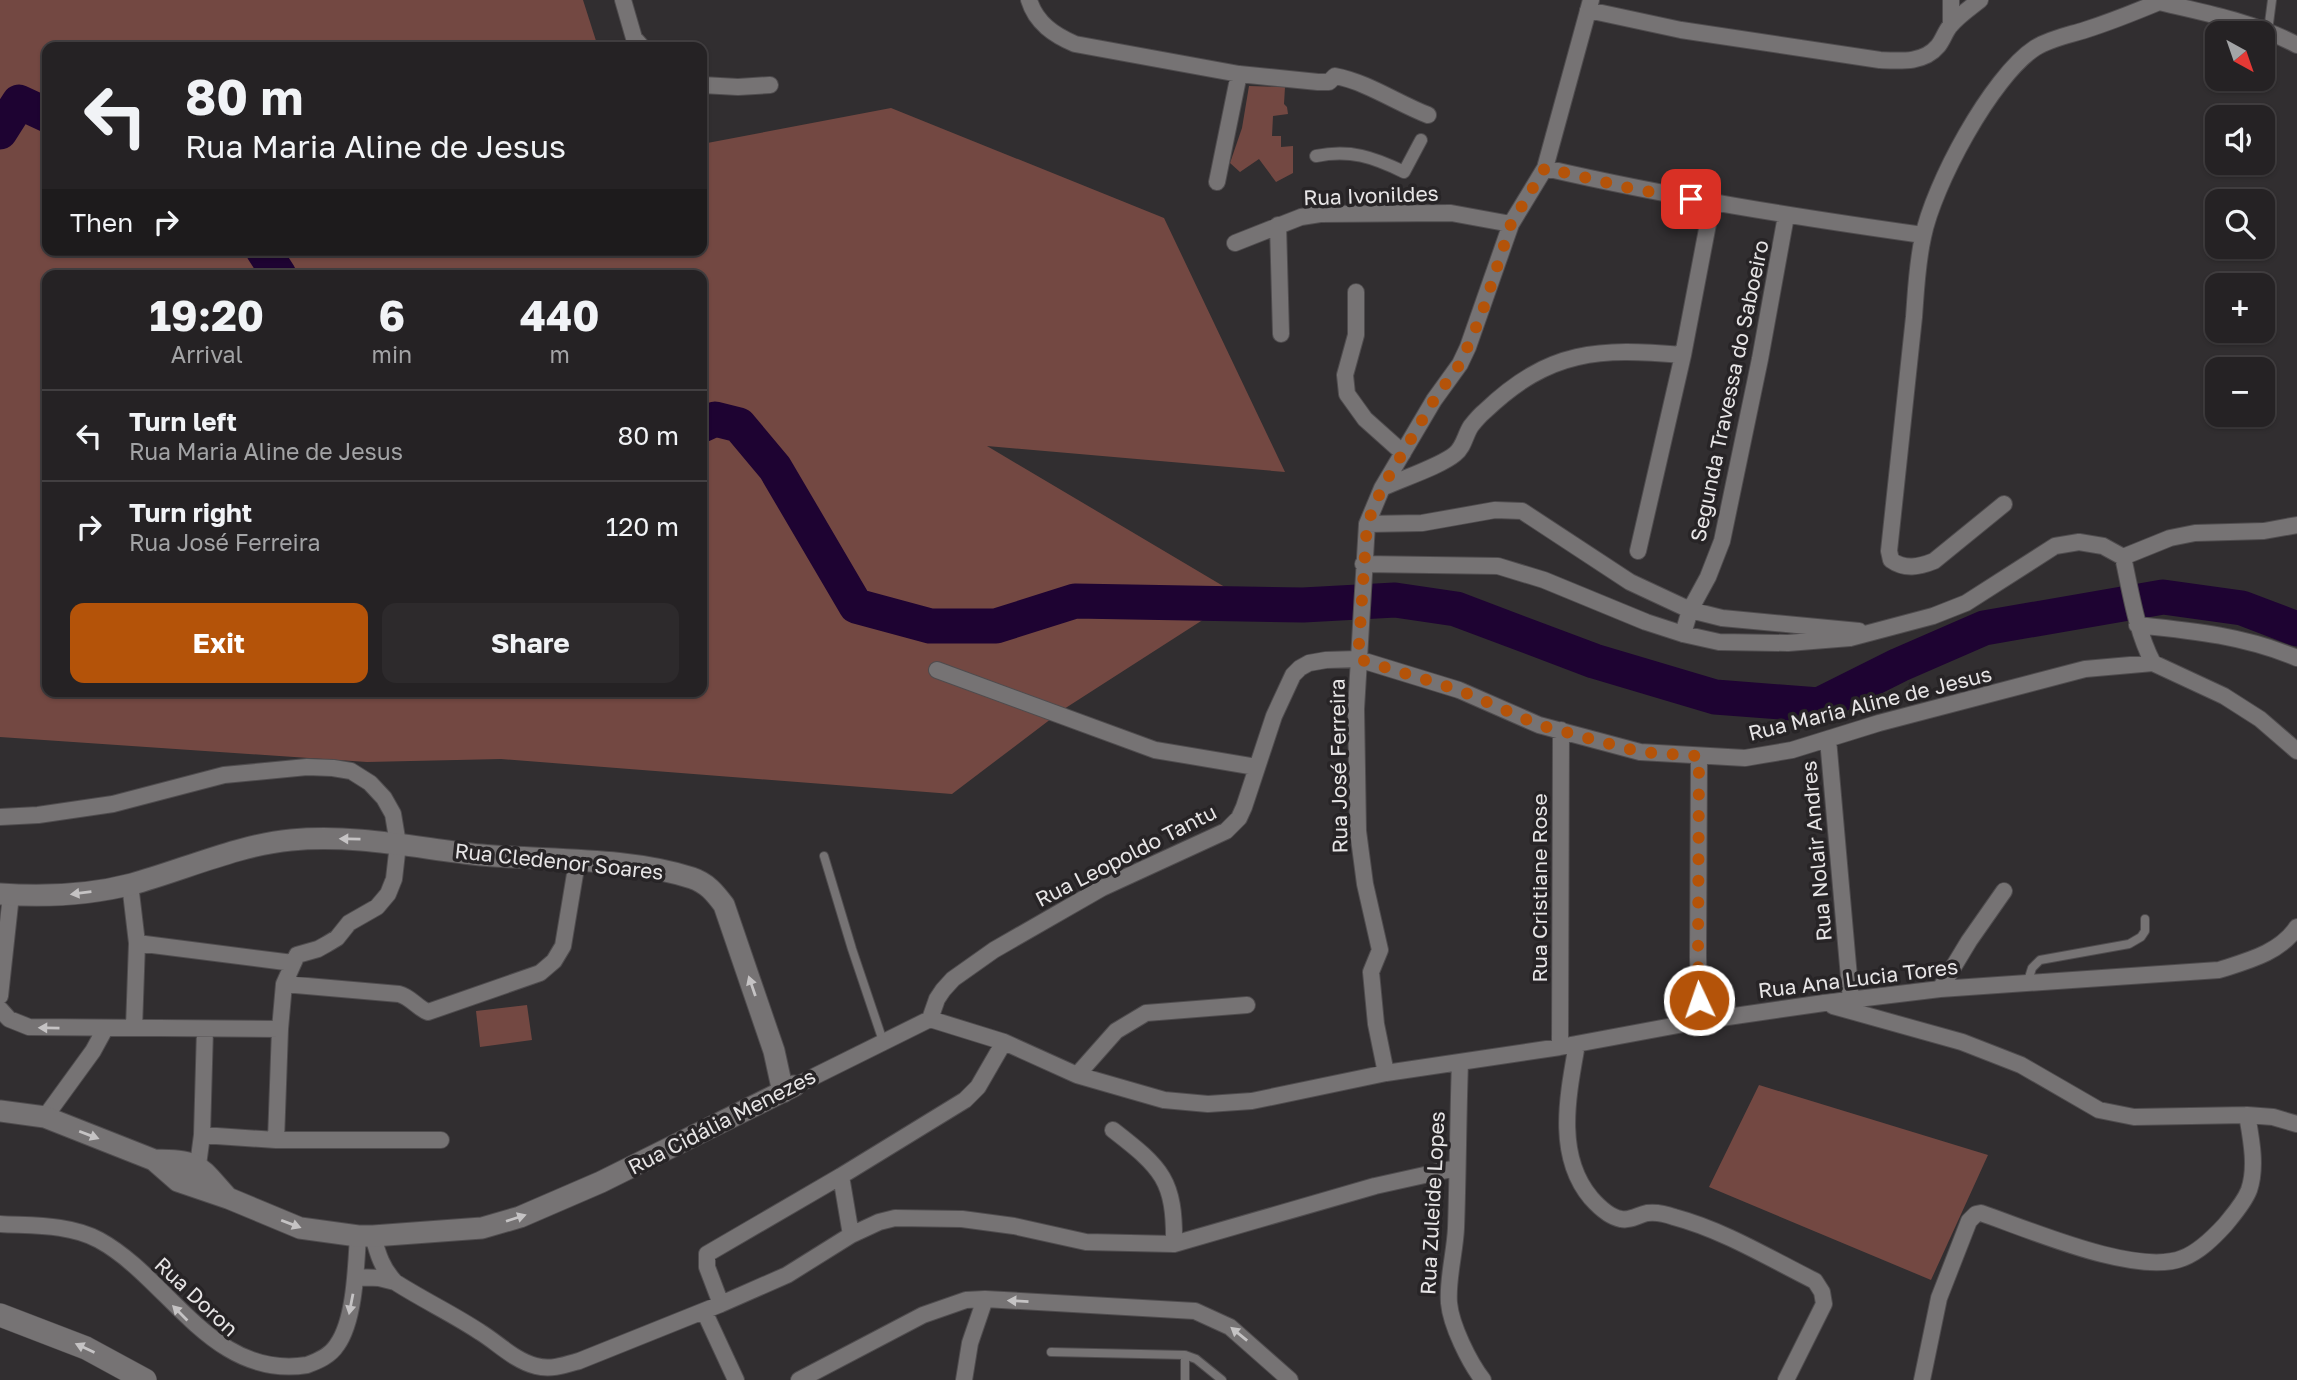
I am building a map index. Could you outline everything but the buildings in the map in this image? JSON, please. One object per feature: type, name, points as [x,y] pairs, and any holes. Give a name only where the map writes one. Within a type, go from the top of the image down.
[{"type":"main road","points":[[0,1315],[86,1348],[145,1380]]},
{"type":"street","points":[[623,0],[638,42]]},
{"type":"street","points":[[1029,0],[1041,22],[1056,36],[1075,44],[1239,74],[1318,82],[1329,82],[1335,76],[1352,79],[1389,99],[1428,115]]},
{"type":"street","points":[[1951,0],[1951,25]]},
{"type":"street","points":[[1590,5],[1681,30],[1880,60],[1917,60],[1938,46],[1951,25],[1980,0]]},
{"type":"street","points":[[2004,504],[1934,561],[1910,567],[1891,560],[1889,551],[1916,281],[1923,235],[1948,169],[1981,110],[2017,63],[2036,47],[2130,15],[2159,1],[2237,21]]},
{"type":"street","name":"Rua José Ferreira","points":[[1386,1073],[1376,1024],[1371,972],[1380,950],[1365,884],[1358,831],[1358,659],[1367,524],[1382,488],[1464,355],[1481,316],[1511,224],[1545,168],[1590,5]]},
{"type":"street","points":[[2275,34],[2297,45]]},
{"type":"street","points":[[1217,182],[1239,74]]},
{"type":"street","points":[[707,85],[770,85]]},
{"type":"street","points":[[1316,156],[1337,152],[1362,155],[1404,172],[1421,140]]},
{"type":"street","points":[[1545,168],[1629,188],[1712,203],[1923,235]]},
{"type":"street","points":[[1638,551],[1683,355],[1712,203]]},
{"type":"street","name":"Rua Ivonildes","points":[[1235,243],[1301,217],[1320,214],[1451,213],[1511,224]]},
{"type":"street","name":"Segunda Travessa do Saboeiro","points":[[1683,634],[1690,610],[1716,558],[1728,516],[1786,216]]},
{"type":"street","points":[[1278,225],[1281,334]]},
{"type":"street","points":[[1356,292],[1356,335],[1345,375],[1347,394],[1365,419],[1403,453]]},
{"type":"street","points":[[1382,488],[1453,456],[1463,444],[1470,428],[1504,395],[1521,382],[1569,357],[1617,351],[1683,355]]},
{"type":"street","points":[[1367,524],[1422,523],[1495,510],[1522,511],[1630,582],[1690,610],[1722,618],[1876,633]]},
{"type":"street","points":[[2123,557],[2183,536],[2264,531],[2297,525]]},
{"type":"street","points":[[1363,564],[1498,566],[1544,580],[1646,622],[1683,634],[1719,642],[1767,643],[1820,642],[1876,633],[1933,616],[1966,603],[2055,546],[2079,542],[2102,546],[2123,557]]},
{"type":"street","points":[[2123,557],[2137,625],[2152,663],[2224,696],[2260,719],[2297,751]]},
{"type":"street","points":[[2137,625],[2220,635],[2265,645],[2297,658]]},
{"type":"street","name":"Rua Maria Aline de Jesus","points":[[1358,659],[1459,690],[1539,725],[1640,752],[1745,758],[1792,750],[1879,723],[2085,669],[2152,663]]},
{"type":"street","name":"Rua Leopoldo Tantu","points":[[930,1019],[937,999],[953,979],[994,950],[1102,888],[1226,831],[1239,818],[1286,689],[1300,668],[1326,660],[1358,659]]},
{"type":"street","points":[[937,670],[1156,750],[1256,767]]},
{"type":"street","name":"Rua Cristiane Rose","points":[[1561,730],[1567,1112],[1571,1164],[1584,1190],[1597,1205],[1611,1215],[1623,1220],[1658,1213],[1701,1226],[1737,1241],[1815,1282],[1822,1292],[1824,1304],[1786,1380]]},
{"type":"street","name":"Rua Nolair Andres","points":[[1828,739],[1851,1000]]},
{"type":"street","points":[[1699,756],[1700,1021]]},
{"type":"street","points":[[0,817],[38,815],[113,804],[224,775],[307,766],[351,772],[370,783],[384,798],[393,814],[398,844],[394,878],[388,894],[377,907],[349,923],[337,938],[318,949],[297,955],[284,984],[276,1140]]},
{"type":"street","name":"Rua Cledenor Soares","points":[[5,895],[61,895],[130,884],[251,848],[288,841],[359,839],[480,855],[633,866],[695,879],[708,887],[723,905],[789,1089]]},
{"type":"street","points":[[284,984],[398,994],[428,1012],[540,973],[554,961],[563,946],[577,862]]},
{"type":"street","points":[[130,884],[137,943],[134,1028]]},
{"type":"street","points":[[1940,989],[2004,891]]},
{"type":"street","points":[[0,996],[5,895]]},
{"type":"street","name":"Rua Ana Lucia Tores","points":[[1077,1075],[1164,1100],[1208,1104],[1252,1101],[1386,1073],[1824,1003],[2028,981],[2219,970],[2258,958],[2290,938],[2297,927]]},
{"type":"street","points":[[137,943],[293,963]]},
{"type":"street","points":[[1824,1003],[1962,1042],[2021,1065],[2099,1110],[2134,1117],[2247,1115],[2273,1117],[2297,1124]]},
{"type":"street","points":[[930,1019],[1004,1042],[1077,1075],[1115,1031],[1146,1013],[1247,1005]]},
{"type":"street","points":[[0,1009],[9,1019],[29,1027],[280,1029]]},
{"type":"street","name":"Rua Cidália Menezes","points":[[0,1111],[45,1117],[153,1160],[178,1181],[228,1198],[300,1228],[365,1236],[482,1228],[520,1217],[601,1182],[930,1019]]},
{"type":"street","points":[[45,1117],[93,1051],[105,1029]]},
{"type":"street","points":[[198,1165],[202,1135],[205,1029]]},
{"type":"street","points":[[721,1304],[707,1266],[707,1254],[841,1177],[965,1100],[978,1087],[1004,1042]]},
{"type":"street","name":"Rua Zuleide Lopes","points":[[1460,1062],[1456,1228],[1454,1259],[1448,1288],[1449,1304],[1461,1341],[1483,1380]]},
{"type":"street","points":[[1922,1380],[1939,1298],[1972,1217],[1981,1213],[2130,1261],[2158,1263],[2182,1259],[2218,1233],[2249,1189],[2252,1143],[2247,1115]]},
{"type":"street","points":[[1113,1130],[1144,1155],[1167,1184],[1172,1199],[1174,1244]]},
{"type":"street","points":[[202,1135],[276,1140],[442,1140]]},
{"type":"street","name":"Rua Cidália Menezes","points":[[153,1160],[185,1161],[198,1165],[228,1198]]},
{"type":"street","points":[[356,1277],[395,1282],[481,1332],[516,1357],[534,1366],[547,1368],[579,1361],[721,1304],[787,1275],[878,1222],[895,1218],[962,1219],[1014,1226],[1086,1242],[1174,1244],[1375,1186],[1456,1168]]},
{"type":"street","points":[[841,1177],[852,1235]]},
{"type":"street","name":"Rua Doron","points":[[0,1224],[65,1228],[85,1233],[102,1242],[122,1256],[213,1346],[244,1365],[268,1370],[295,1368],[321,1360],[338,1345],[351,1309],[365,1236]]},
{"type":"street","points":[[365,1236],[385,1271],[395,1282]]},
{"type":"street","points":[[964,1380],[971,1343],[985,1299]]},
{"type":"street","points":[[799,1380],[923,1315],[966,1300],[985,1299],[1195,1311],[1230,1326],[1290,1380]]},
{"type":"street","points":[[704,1311],[736,1380]]},
{"type":"lane","points":[[2269,21],[2272,0]]},
{"type":"lane","points":[[824,856],[883,1041]]},
{"type":"lane","points":[[2028,981],[2032,968],[2040,960],[2136,941],[2145,931],[2145,919]]},
{"type":"lane","points":[[1051,1352],[1185,1355],[1196,1359],[1222,1380]]},
{"type":"lane","points":[[1185,1355],[1185,1380]]},
{"type":"shaded area","points":[[0,0],[583,0],[596,42],[42,42],[42,256],[707,256],[707,143],[891,108],[1164,218],[1285,472],[987,446],[1240,596],[1064,709],[952,794],[501,759],[367,762],[0,737]]},
{"type":"shaded area","points":[[1249,86],[1285,87],[1284,104],[1288,114],[1273,116],[1272,136],[1281,136],[1281,147],[1293,146],[1293,173],[1276,182],[1259,159],[1240,172],[1230,163],[1242,128]]},
{"type":"shaded area","points":[[527,1005],[532,1040],[480,1047],[476,1011]]},
{"type":"shaded area","points":[[1759,1085],[1988,1155],[1931,1280],[1709,1187]]},
{"type":"waterway","points":[[0,132],[19,102],[42,113]]},
{"type":"waterway","points":[[267,256],[276,270]]},
{"type":"waterway","points":[[707,423],[715,419],[739,425],[775,468],[856,606],[930,626],[996,626],[1075,601],[1303,605],[1395,600],[1456,609],[1594,661],[1715,697],[1819,705],[1899,665],[1984,628],[2163,597],[2242,608],[2297,629]]},
{"type":"route","points":[[1691,199],[1629,188],[1545,168],[1511,224],[1481,316],[1460,364],[1434,400],[1382,488],[1367,524],[1358,659],[1459,690],[1539,725],[1640,752],[1699,756],[1699,1000]]}]
